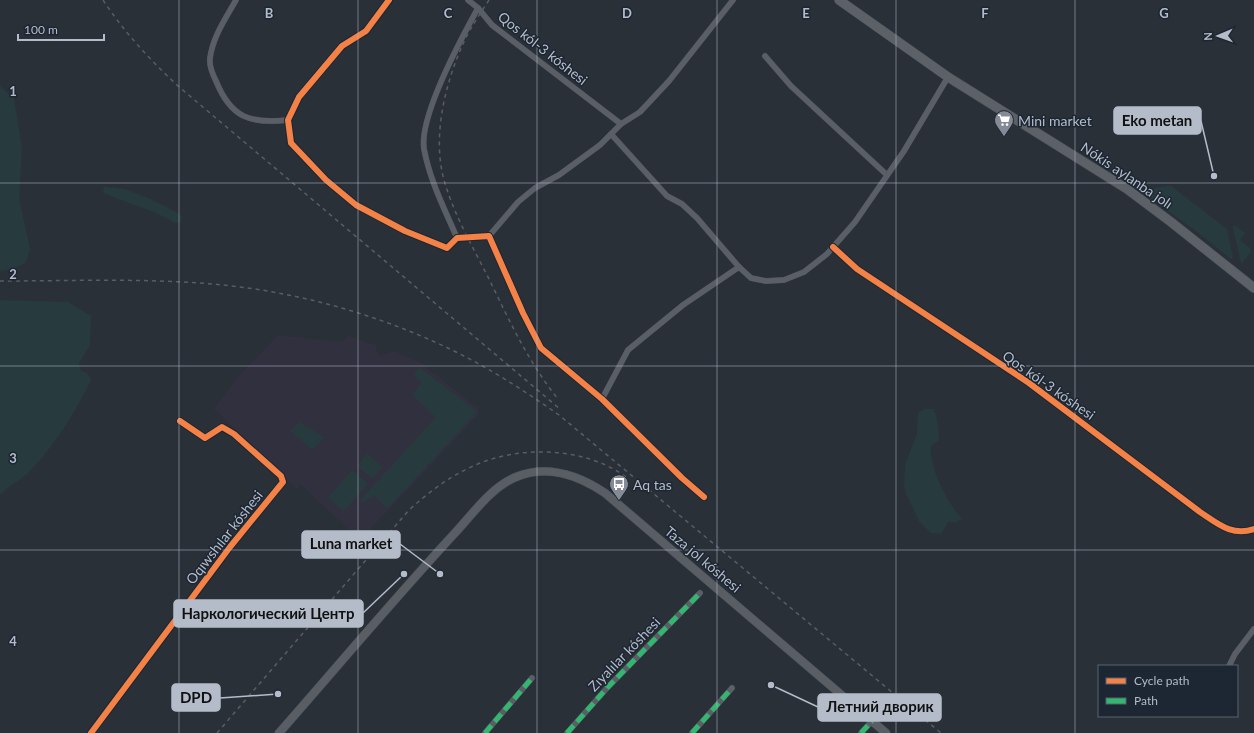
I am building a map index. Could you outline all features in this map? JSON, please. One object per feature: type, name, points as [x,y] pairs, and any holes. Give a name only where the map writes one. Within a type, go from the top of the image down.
[{"type":"main road","name":"Nókis aylanba jolı","points":[[839,0],[948,76],[1127,189],[1254,288]]},
{"type":"main road","name":"Taza jol kóshesi","points":[[279,733],[425,565],[484,502],[516,477],[539,471],[569,474],[586,481],[604,493],[886,733]]},
{"type":"street","points":[[236,0],[216,36],[209,59],[223,98],[243,117],[267,122],[288,120]]},
{"type":"street","points":[[389,0],[366,31],[342,46],[299,97],[288,120],[291,143],[326,180],[356,205],[374,216],[447,248],[457,238],[489,236],[518,202],[535,188],[559,175],[600,145],[621,124],[640,112],[669,81],[732,0]]},
{"type":"street","points":[[468,0],[478,8]]},
{"type":"street","name":"Qos kól-3 kóshesi","points":[[457,238],[433,182],[424,148],[426,125],[455,48],[478,8],[492,25],[621,124]]},
{"type":"street","points":[[765,56],[791,86],[887,176]]},
{"type":"street","points":[[610,134],[667,196],[682,204],[697,218],[739,267],[751,278],[766,281],[784,280],[804,272],[833,247],[855,222],[904,151],[948,76]]},
{"type":"street","points":[[489,236],[523,313],[541,348],[602,399],[682,478],[704,497]]},
{"type":"street","name":"Qos kól-3 kóshesi","points":[[833,247],[857,269],[1029,383],[1200,512],[1226,529],[1244,533],[1254,529]]},
{"type":"street","points":[[602,399],[628,350],[683,305],[739,267]]},
{"type":"street","name":"Oqıwshılar kóshesi","points":[[91,733],[230,547],[283,482],[281,476],[234,434],[222,427],[205,438],[180,421]]},
{"type":"street","name":"Zıyalılar kóshesi","points":[[567,733],[607,688],[700,593]]},
{"type":"street","points":[[1230,665],[1235,654],[1254,629]]},
{"type":"street","points":[[485,733],[532,678]]},
{"type":"street","points":[[692,733],[732,688]]},
{"type":"street","points":[[861,733],[872,721]]},
{"type":"shaded area","points":[[278,335],[341,342],[348,336],[376,345],[378,356],[394,351],[421,363],[478,408],[478,415],[360,540],[301,485],[297,489],[214,409],[236,379]]},
{"type":"green space","points":[[0,86],[14,99],[22,149],[19,199],[30,249],[26,262],[14,269],[0,271]]},
{"type":"green space","points":[[105,186],[109,188],[115,187],[124,189],[157,202],[182,216],[180,222],[175,223],[149,210],[104,193],[103,189]]},
{"type":"green space","points":[[1171,186],[1227,229],[1233,258],[1231,259],[1196,231],[1145,195],[1145,190]]},
{"type":"green space","points":[[1234,225],[1245,233],[1240,240],[1250,248],[1251,252],[1242,263],[1233,228]]},
{"type":"green space","points":[[0,300],[68,302],[91,316],[90,345],[79,363],[80,370],[87,373],[91,380],[72,416],[49,449],[28,473],[0,495]]},
{"type":"green space","points":[[419,367],[475,410],[476,413],[387,509],[374,495],[363,503],[360,500],[436,417],[412,395],[421,383],[414,374]]},
{"type":"green space","points":[[925,409],[933,409],[938,424],[939,440],[931,446],[931,455],[936,474],[945,494],[962,519],[956,522],[948,522],[941,534],[931,533],[919,521],[906,494],[904,485],[905,465],[917,434],[918,413]]},
{"type":"green space","points":[[299,422],[325,437],[312,450],[290,431]]},
{"type":"green space","points":[[367,453],[383,467],[372,479],[357,466]]},
{"type":"green space","points":[[352,470],[368,484],[344,511],[328,498]]},
{"type":"railway","points":[[103,0],[138,45],[178,86],[560,409]]},
{"type":"railway","points":[[489,0],[463,44],[446,92],[440,126],[440,160],[447,190],[464,230],[529,357],[558,399]]},
{"type":"railway","points":[[0,281],[159,281],[212,284],[244,288],[277,293],[342,308],[405,329],[435,342],[489,369],[559,415],[941,733]]},
{"type":"railway","points":[[217,733],[409,510],[446,481],[462,471],[489,460],[529,452],[571,454],[591,459],[626,477]]},
{"type":"marked path","points":[[567,733],[607,688],[700,593]]},
{"type":"marked path","points":[[485,733],[532,678]]},
{"type":"marked path","points":[[692,733],[732,688]]},
{"type":"marked path","points":[[861,733],[872,721]]},
{"type":"cycle path","points":[[389,0],[366,31],[342,46],[299,97],[288,120],[291,143],[326,180],[356,205],[405,231],[447,248],[457,238],[489,236],[523,313],[541,348],[602,399],[682,478],[704,497]]},
{"type":"cycle path","points":[[833,247],[857,269],[1029,383],[1200,512],[1225,528],[1239,531],[1254,529]]},
{"type":"cycle path","points":[[91,733],[230,547],[283,482],[281,476],[234,434],[222,427],[205,438],[180,421]]},
{"type":"place","name":"Mini market","points":[[1004,137]]},
{"type":"place","name":"Eko metan","points":[[1214,176]]},
{"type":"place","name":"Aq tas","points":[[619,501]]},
{"type":"place","name":"Наркологический Центр","points":[[404,574]]},
{"type":"place","name":"Luna market","points":[[440,574]]},
{"type":"place","name":"Летний дворик","points":[[771,685]]},
{"type":"place","name":"DPD","points":[[278,694]]}]
